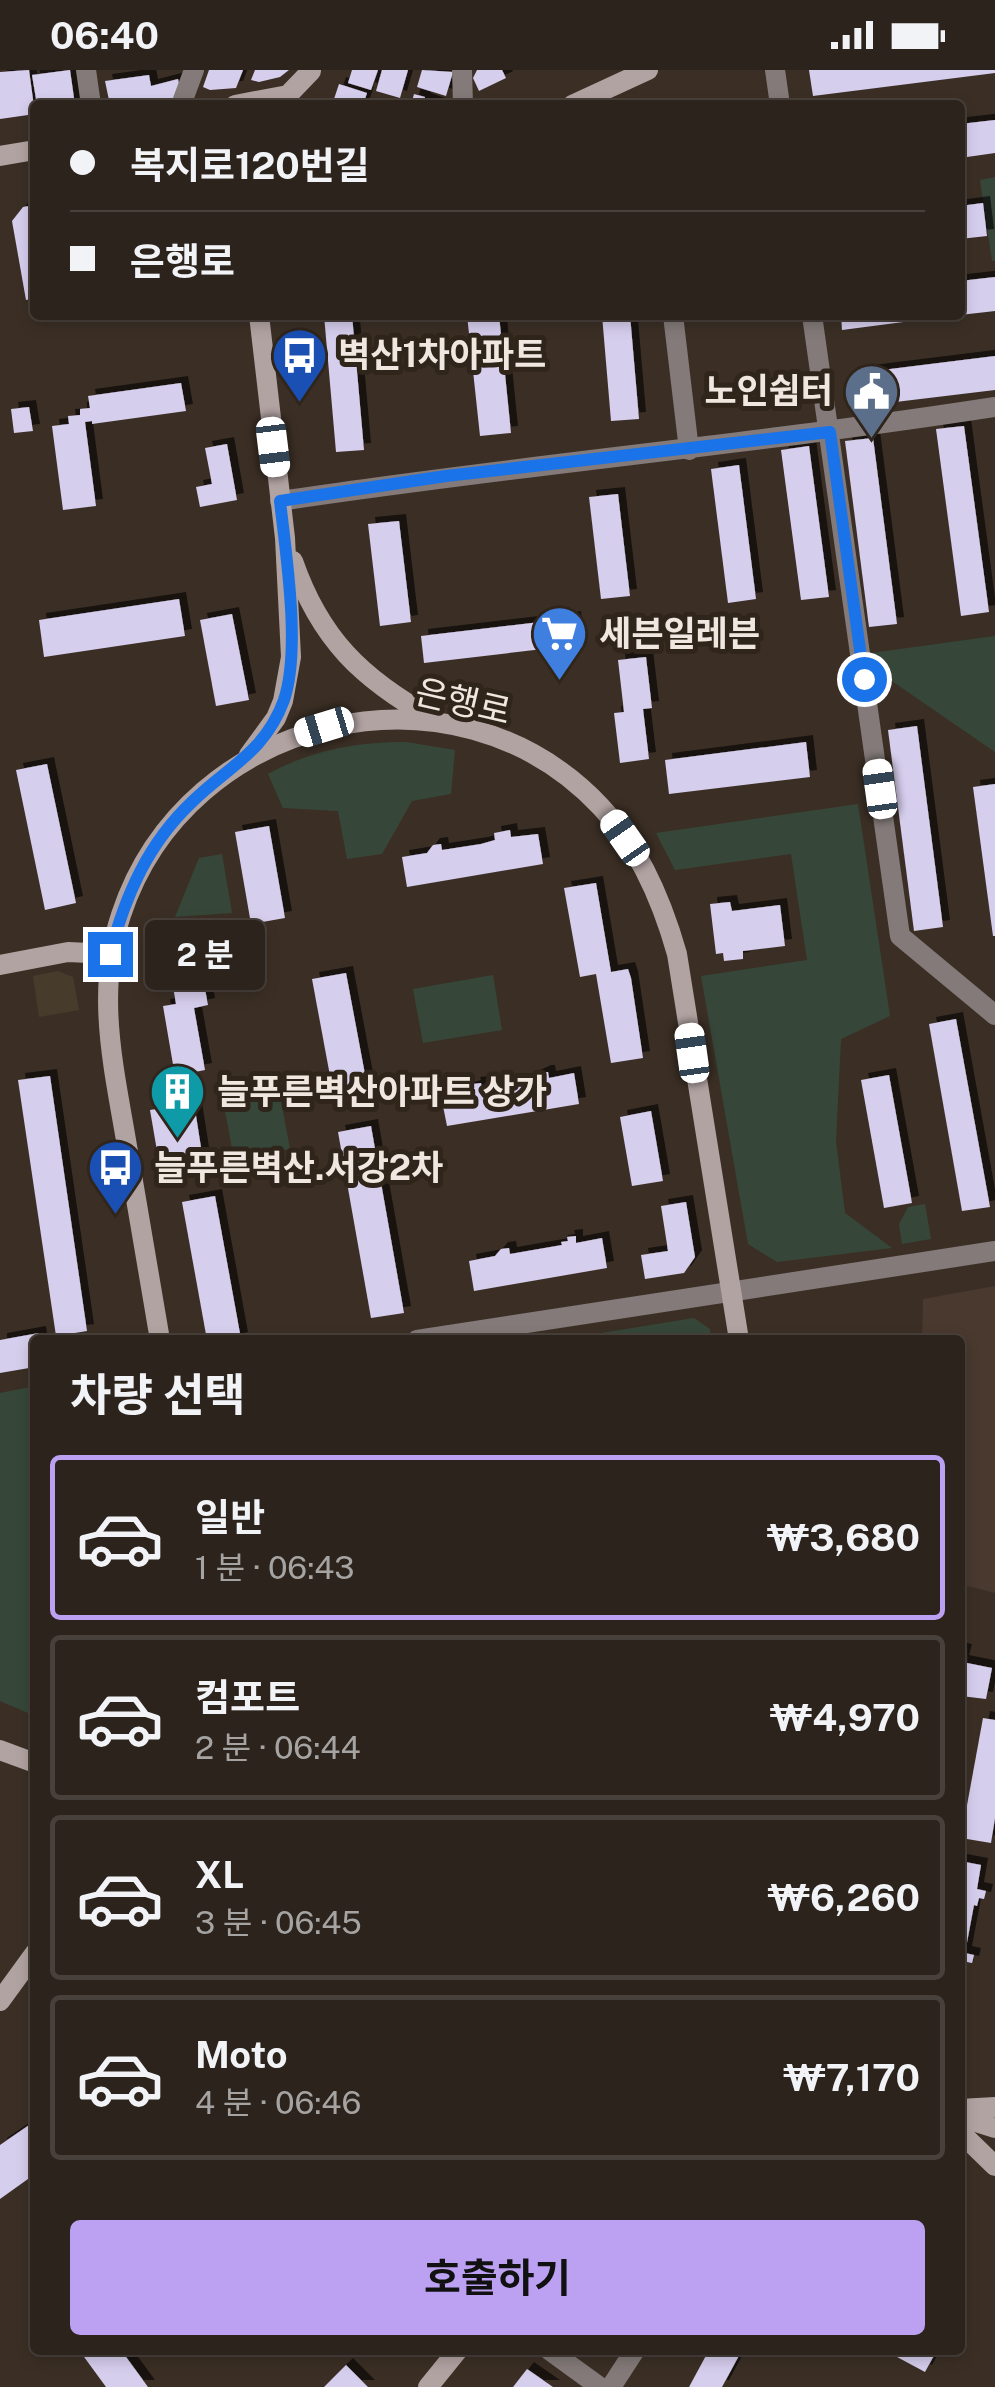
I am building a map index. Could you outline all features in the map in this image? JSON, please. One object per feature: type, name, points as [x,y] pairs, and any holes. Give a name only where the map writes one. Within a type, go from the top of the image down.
[{"type":"street","points":[[86,70],[90,100]]},
{"type":"street","points":[[183,100],[194,70]]},
{"type":"street","points":[[262,100],[288,95],[312,70]]},
{"type":"street","points":[[303,100],[312,70]]},
{"type":"street","points":[[462,70],[463,100]]},
{"type":"street","points":[[583,100],[648,70]]},
{"type":"street","points":[[775,70],[779,100]]},
{"type":"street","points":[[0,156],[30,151]]},
{"type":"street","points":[[245,760],[276,718],[292,657],[285,538],[260,320]]},
{"type":"street","points":[[674,320],[688,450]]},
{"type":"street","points":[[813,320],[900,936],[995,1016]]},
{"type":"street","points":[[280,501],[446,476],[830,432],[995,406]]},
{"type":"street","points":[[285,538],[315,613],[352,663],[376,684],[443,724]]},
{"type":"street","name":"은행로","points":[[159,1335],[107,1032],[110,954],[128,894],[161,836],[208,787],[245,760],[282,741],[338,724],[398,719],[443,724],[510,744],[563,775],[600,805],[652,883],[676,954],[737,1335]]},
{"type":"street","points":[[0,965],[68,952],[110,954]]},
{"type":"street","points":[[448,1335],[995,1252]]},
{"type":"street","points":[[0,1750],[30,1762]]},
{"type":"street","points":[[0,2001],[30,1967]]},
{"type":"street","points":[[965,2108],[995,2107]]},
{"type":"street","points":[[965,2119],[995,2128]]},
{"type":"street","points":[[965,2137],[995,2166]]},
{"type":"street","points":[[428,2387],[454,2355]]},
{"type":"street","points":[[556,2355],[600,2387]]},
{"type":"street","points":[[611,2387],[632,2355]]},
{"type":"shaded area","points":[[58,971],[73,977],[79,1010],[39,1017],[33,976]]},
{"type":"shaded area","points":[[995,1286],[995,1593],[965,1585],[965,1335],[922,1335],[923,1299]]},
{"type":"green space","points":[[995,177],[995,261],[992,261],[980,180]]},
{"type":"green space","points":[[995,636],[995,752],[873,668],[871,653]]},
{"type":"green space","points":[[406,742],[455,750],[451,794],[412,801],[382,854],[347,859],[338,811],[283,808],[268,774],[335,749]]},
{"type":"green space","points":[[858,804],[890,1016],[841,1039],[836,1141],[845,1213],[892,1248],[777,1262],[748,1244],[701,976],[807,960],[791,854],[675,870],[656,833]]},
{"type":"green space","points":[[222,854],[232,913],[175,917],[199,858]]},
{"type":"green space","points":[[493,975],[502,1030],[423,1043],[413,989]]},
{"type":"green space","points":[[279,1090],[290,1149],[234,1159],[223,1100]]},
{"type":"green space","points":[[925,1204],[931,1239],[902,1244],[899,1224],[908,1207]]},
{"type":"green space","points":[[694,1318],[710,1329],[711,1335],[589,1335]]},
{"type":"green space","points":[[30,1387],[30,1714],[0,1701],[0,1393]]},
{"type":"building","points":[[29,70],[33,100],[30,100],[30,115],[0,119],[0,72]]},
{"type":"building","points":[[70,70],[74,100],[36,100],[32,75]]},
{"type":"building","points":[[209,70],[243,70],[236,88],[210,90],[203,87]]},
{"type":"building","points":[[255,70],[289,70],[280,77],[259,82],[251,80]]},
{"type":"building","points":[[352,70],[378,70],[371,90],[348,83]]},
{"type":"building","points":[[382,70],[408,70],[400,98],[376,91]]},
{"type":"building","points":[[422,70],[453,72],[446,96],[417,87]]},
{"type":"building","points":[[477,70],[502,70],[506,78],[479,91],[473,78]]},
{"type":"building","points":[[809,70],[995,70],[995,73],[813,96]]},
{"type":"building","points":[[149,75],[151,86],[178,79],[181,93],[177,100],[109,100],[105,81]]},
{"type":"building","points":[[339,84],[367,93],[365,100],[334,100]]},
{"type":"building","points":[[995,120],[995,153],[965,157],[965,123]]},
{"type":"building","points":[[983,203],[987,236],[965,238],[965,205]]},
{"type":"building","points":[[30,206],[30,299],[26,300],[12,221],[23,207]]},
{"type":"building","points":[[995,277],[995,311],[965,314],[965,280]]},
{"type":"building","points":[[324,320],[352,320],[364,450],[336,452]]},
{"type":"building","points":[[468,320],[500,320],[511,433],[480,436]]},
{"type":"building","points":[[602,320],[630,320],[639,419],[611,421]]},
{"type":"building","points":[[841,320],[919,320],[842,330]]},
{"type":"building","points":[[995,356],[995,390],[854,407],[850,374]]},
{"type":"building","points":[[181,383],[186,411],[85,422],[96,506],[63,510],[52,426],[69,424],[68,416],[80,415],[80,409],[90,408],[88,396]]},
{"type":"building","points":[[29,407],[33,431],[14,433],[11,409]]},
{"type":"building","points":[[964,426],[989,612],[961,616],[936,429]]},
{"type":"building","points":[[873,438],[897,624],[869,627],[845,441]]},
{"type":"building","points":[[227,444],[237,500],[200,507],[196,487],[212,484],[205,448]]},
{"type":"building","points":[[809,446],[829,597],[801,600],[781,450]]},
{"type":"building","points":[[739,465],[756,599],[728,603],[711,469]]},
{"type":"building","points":[[618,494],[630,596],[601,599],[589,497]]},
{"type":"building","points":[[399,521],[411,622],[380,626],[368,524]]},
{"type":"building","points":[[179,599],[185,636],[44,657],[39,620]]},
{"type":"building","points":[[232,614],[249,700],[216,706],[200,620]]},
{"type":"building","points":[[574,618],[577,645],[424,663],[421,636]]},
{"type":"building","points":[[646,657],[652,708],[643,709],[649,759],[620,763],[614,713],[624,712],[618,660]]},
{"type":"building","points":[[917,726],[943,927],[914,931],[888,730]]},
{"type":"building","points":[[806,742],[810,777],[669,794],[665,760]]},
{"type":"building","points":[[47,764],[76,903],[45,910],[16,770]]},
{"type":"building","points":[[995,784],[995,936],[993,936],[973,787]]},
{"type":"building","points":[[269,826],[285,918],[251,924],[235,832]]},
{"type":"building","points":[[510,830],[511,837],[538,834],[543,864],[407,887],[402,857],[427,853],[433,845],[441,844],[442,850],[481,844],[495,840],[494,833]]},
{"type":"building","points":[[596,883],[611,972],[628,969],[631,978],[643,1058],[611,1063],[596,974],[580,977],[564,888]]},
{"type":"building","points":[[730,902],[732,911],[780,905],[785,946],[743,951],[743,959],[724,961],[723,953],[716,954],[710,904]]},
{"type":"building","points":[[194,930],[208,1005],[194,1008],[205,1070],[175,1076],[163,1006],[176,1004],[164,935]]},
{"type":"building","points":[[346,973],[370,1101],[336,1108],[312,979]]},
{"type":"building","points":[[956,1019],[990,1207],[962,1211],[929,1024]]},
{"type":"building","points":[[548,1072],[549,1078],[574,1073],[579,1104],[447,1126],[441,1096],[467,1091],[473,1084],[481,1083],[482,1089],[534,1080]]},
{"type":"building","points":[[889,1075],[912,1203],[884,1208],[861,1080]]},
{"type":"building","points":[[50,1076],[87,1331],[56,1335],[18,1080]]},
{"type":"building","name":"늘푸른벽산아파트 상가","points":[[194,1103],[205,1173],[162,1180],[150,1110]]},
{"type":"building","points":[[651,1111],[663,1181],[632,1186],[620,1117]]},
{"type":"building","points":[[371,1126],[404,1313],[371,1318],[338,1132]]},
{"type":"building","points":[[215,1196],[240,1335],[206,1335],[182,1202]]},
{"type":"building","points":[[686,1202],[695,1257],[684,1273],[645,1279],[641,1255],[668,1251],[661,1206]]},
{"type":"building","points":[[576,1236],[576,1243],[602,1238],[607,1268],[474,1291],[469,1261],[495,1256],[501,1249],[509,1248],[510,1254],[562,1245],[567,1237]]},
{"type":"building","points":[[39,1333],[30,1335],[30,1368],[0,1373],[0,1340]]},
{"type":"building","points":[[965,1663],[992,1668],[986,1699],[965,1696]]},
{"type":"building","points":[[983,1718],[995,1720],[995,1818],[991,1843],[965,1839],[965,1816]]},
{"type":"building","points":[[965,1862],[981,1865],[977,1889],[986,1891],[984,1899],[979,1898],[977,1906],[974,1905],[965,1953]]},
{"type":"building","points":[[965,1953],[974,1955],[965,1970]]},
{"type":"building","points":[[30,2124],[30,2178],[0,2199],[0,2145]]},
{"type":"building","points":[[83,2355],[125,2355],[148,2387],[106,2387]]},
{"type":"building","points":[[706,2355],[739,2355],[722,2387],[689,2387]]},
{"type":"building","points":[[893,2355],[934,2355],[925,2372]]},
{"type":"building","points":[[346,2365],[368,2387],[324,2387]]},
{"type":"building","points":[[527,2369],[553,2387],[513,2387]]},
{"type":"place","name":"벽산1차아파트","points":[[299,404]]},
{"type":"place","name":"노인쉼터","points":[[872,440]]},
{"type":"place","name":"세븐일레븐","points":[[560,683]]},
{"type":"place","name":"늘푸른벽산아파트 상가","points":[[178,1141]]},
{"type":"place","name":"늘푸른벽산.서강2차","points":[[115,1217]]},
{"type":"route","points":[[110,954],[128,894],[161,836],[190,802],[245,760],[276,718],[283,701],[292,657],[280,501],[446,476],[830,432],[864,679]]}]
